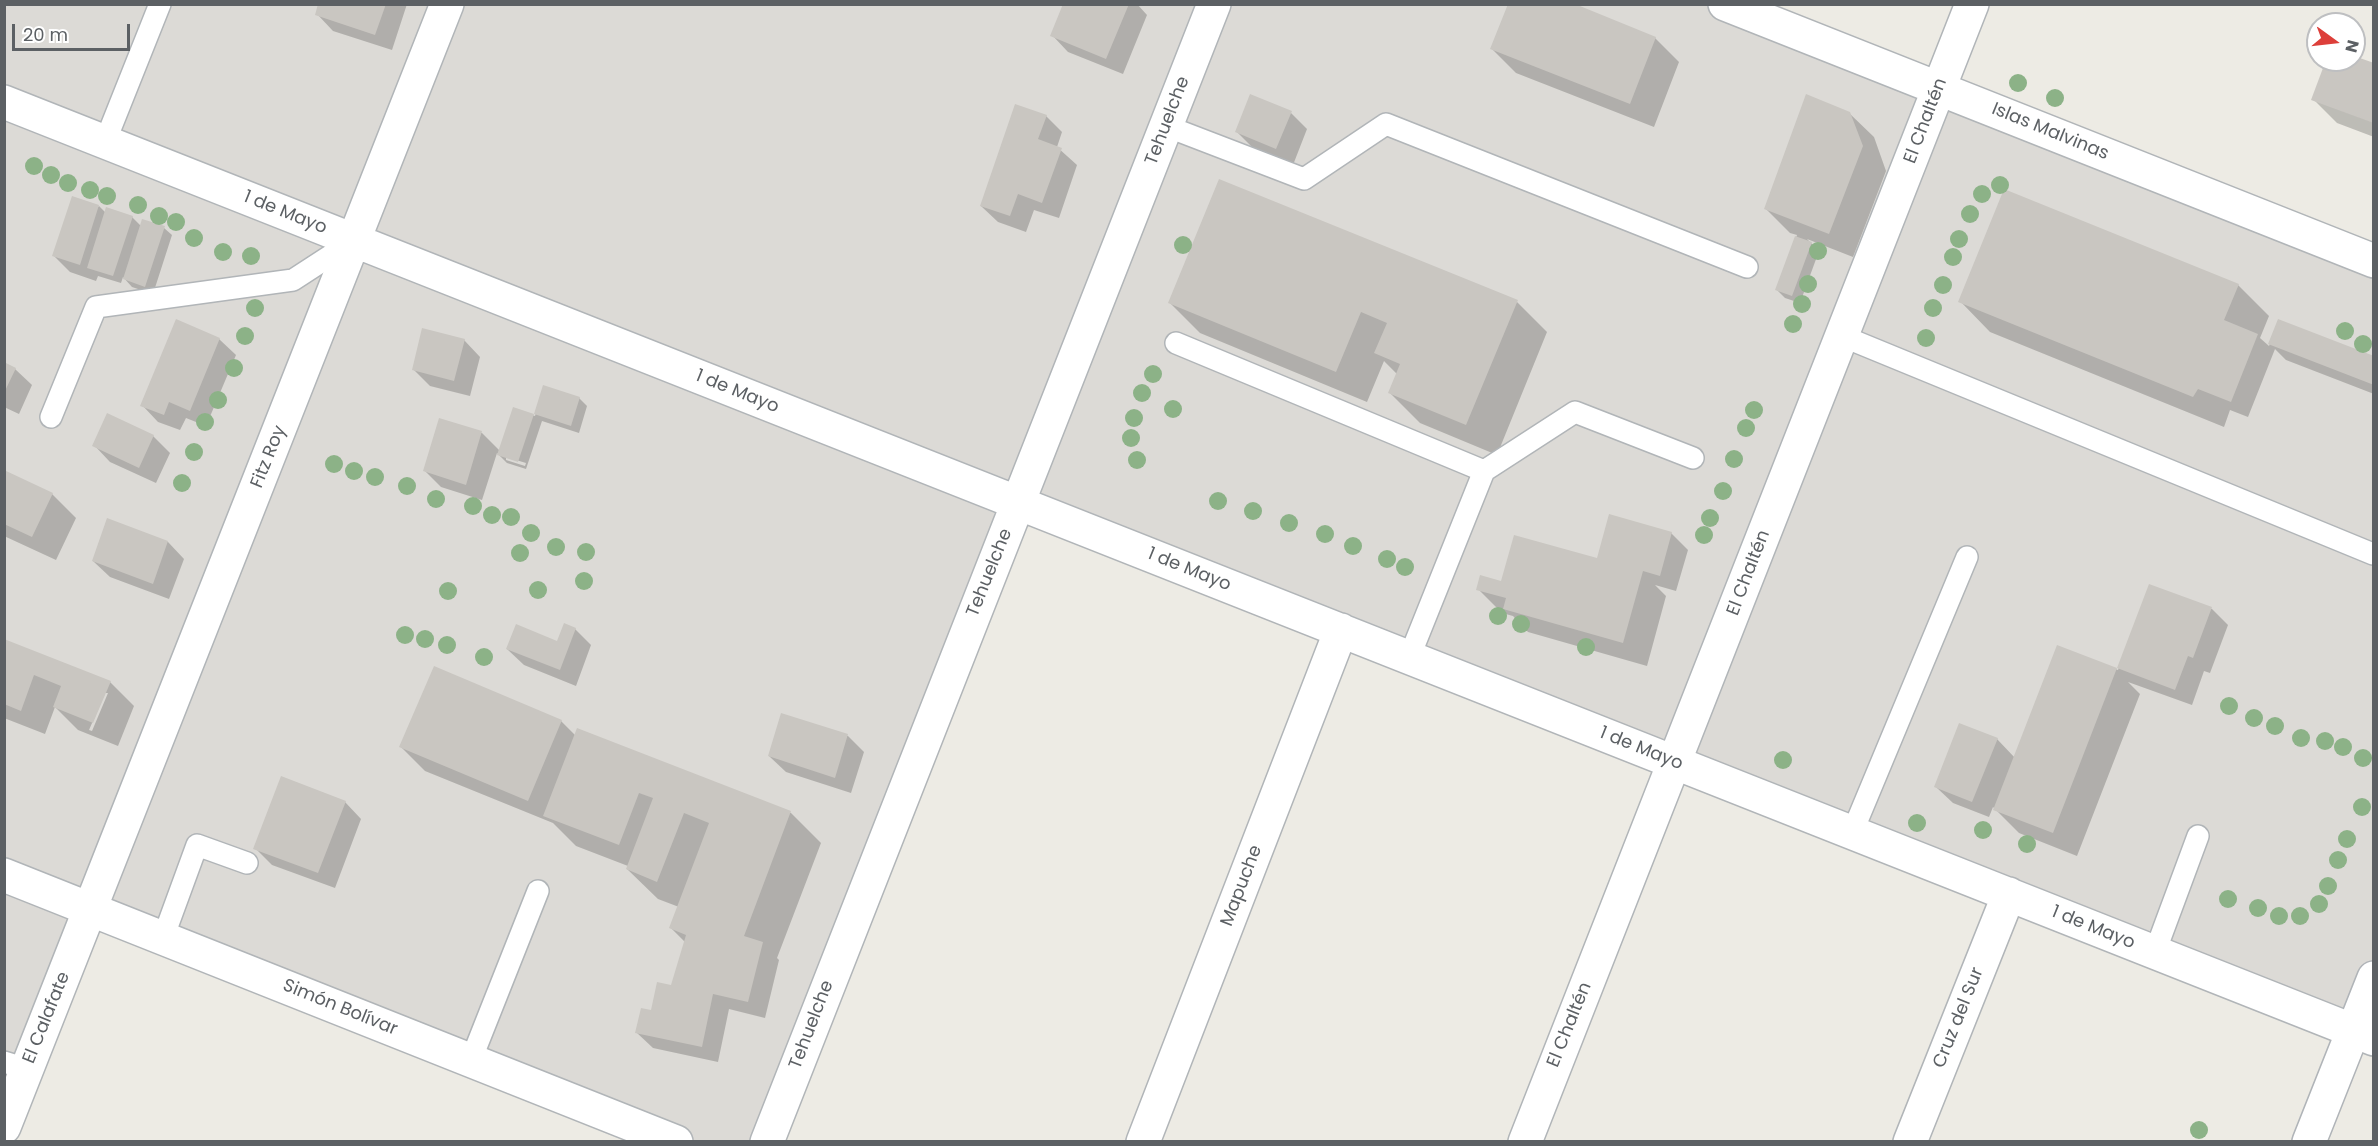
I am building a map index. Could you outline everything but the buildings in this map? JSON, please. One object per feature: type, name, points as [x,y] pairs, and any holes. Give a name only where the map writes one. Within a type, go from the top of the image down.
[{"type":"street","name":"Fitz Roy","points":[[90,909],[447,4]]},
{"type":"street","name":"Tehuelche","points":[[766,1142],[1214,4]]},
{"type":"street","name":"Islas Malvinas","points":[[1725,4],[2373,261]]},
{"type":"street","name":"El Chaltén","points":[[1525,1142],[1972,4]]},
{"type":"street","name":"1 de Mayo","points":[[4,102],[2363,1035]]},
{"type":"street","name":"Mapuche","points":[[1143,1142],[1341,630]]},
{"type":"street","name":"Simón Bolívar","points":[[4,875],[676,1142]]},
{"type":"street","name":"Cruz del Sur","points":[[1910,1142],[2009,894]]},
{"type":"street","name":"El Calafate","points":[[4,1126],[16,1065],[90,909]]},
{"type":"street","points":[[2309,1142],[2363,1035],[2373,978]]},
{"type":"lane","points":[[105,142],[159,4]]},
{"type":"lane","points":[[1166,126],[1304,179],[1386,124],[1747,267]]},
{"type":"lane","points":[[51,417],[96,307],[155,301],[293,280],[354,240]]},
{"type":"lane","points":[[1842,336],[2373,554]]},
{"type":"lane","points":[[1176,343],[1484,471]]},
{"type":"lane","points":[[1409,658],[1484,471],[1575,412],[1694,458]]},
{"type":"lane","points":[[1852,833],[1967,557]]},
{"type":"lane","points":[[2155,952],[2198,836]]},
{"type":"lane","points":[[163,938],[197,845],[247,863]]},
{"type":"lane","points":[[471,1060],[538,891]]},
{"type":"shaded area","points":[[5,5],[1725,5],[2373,261],[2374,978],[2353,1031],[1018,503],[767,1141],[676,1141],[91,909],[5,1127]]}]
